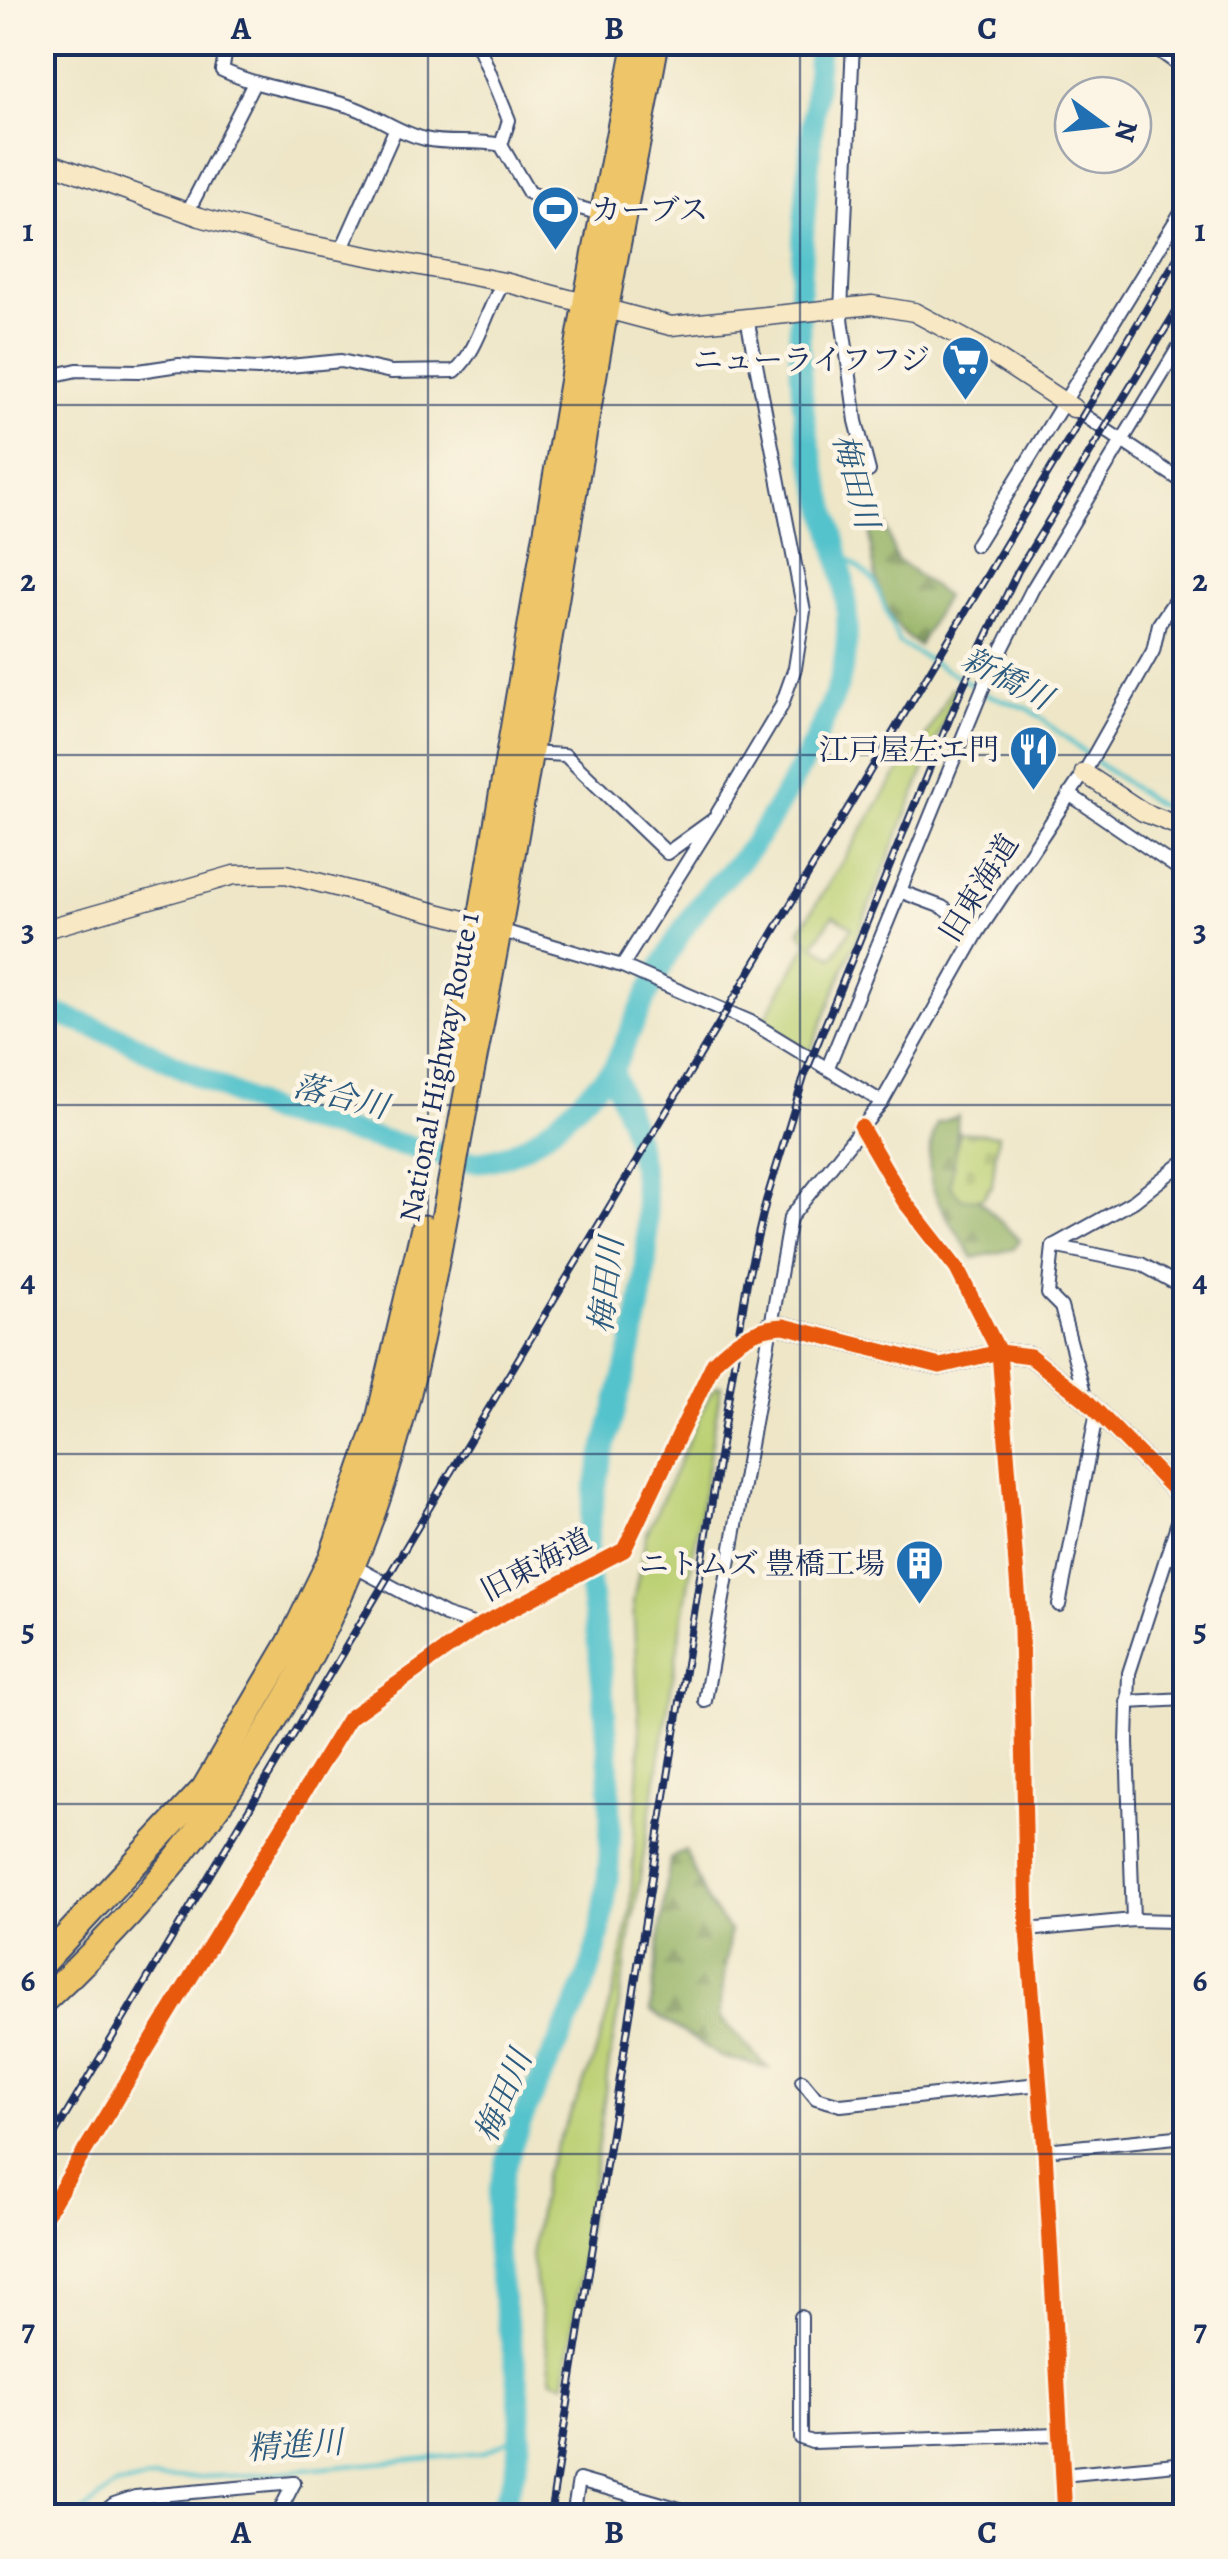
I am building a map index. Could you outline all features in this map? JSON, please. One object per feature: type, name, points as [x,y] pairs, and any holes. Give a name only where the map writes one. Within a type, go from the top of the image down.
[{"type":"highway","name":"National Highway Route 1","points":[[489,927],[529,753],[596,305],[604,215],[638,42]]},
{"type":"highway","name":"National Highway Route 1","points":[[42,2002],[142,1902],[211,1820],[312,1654],[415,1362],[443,1177],[596,305],[656,42]]},
{"type":"highway","name":"National Highway Route 1","points":[[42,1964],[204,1789],[342,1561]]},
{"type":"street","points":[[228,42],[222,70],[253,84],[356,108],[394,130],[430,140],[473,138],[502,145]]},
{"type":"street","points":[[477,42],[509,120],[502,145],[529,193],[604,215]]},
{"type":"street","points":[[853,42],[836,311],[869,471]]},
{"type":"street","points":[[1146,42],[1186,70]]},
{"type":"street","points":[[186,212],[253,84]]},
{"type":"street","points":[[341,251],[394,130]]},
{"type":"street","points":[[42,160],[186,212],[341,251],[504,282],[671,326],[872,305],[914,312],[980,347],[1186,484]]},
{"type":"street","points":[[976,545],[1068,405],[1186,204]]},
{"type":"street","points":[[42,378],[77,370],[139,371],[179,365],[258,369],[341,362],[392,372],[456,371],[467,361],[490,303],[504,282]]},
{"type":"street","points":[[624,967],[781,707],[794,668],[804,610],[753,318]]},
{"type":"street","points":[[828,1066],[978,698],[1032,590],[1186,334]]},
{"type":"street","name":"旧東海道","points":[[42,2222],[348,1718],[479,1626],[624,1550],[714,1362],[738,1340],[767,1327],[790,1218],[882,1102],[978,932],[1089,763],[1152,651],[1159,624],[1186,584]]},
{"type":"street","points":[[529,753],[565,755],[667,852],[714,819]]},
{"type":"street","points":[[1089,763],[1143,812],[1186,829]]},
{"type":"street","points":[[1069,794],[1186,874]]},
{"type":"street","points":[[42,930],[234,875],[286,874],[624,967],[703,1000],[828,1066],[882,1102]]},
{"type":"street","points":[[902,892],[942,907],[978,932]]},
{"type":"street","points":[[861,1127],[904,1201],[957,1268],[1000,1352],[1021,1629],[1027,1930],[1045,2150],[1064,2516]]},
{"type":"street","points":[[1052,1246],[1134,1201],[1186,1160]]},
{"type":"street","points":[[1052,1246],[1141,1264],[1186,1289]]},
{"type":"street","points":[[1052,1246],[1048,1294],[1060,1307],[1092,1406],[1060,1604]]},
{"type":"street","points":[[705,1701],[767,1327],[784,1326],[940,1366],[1000,1352],[1030,1356],[1092,1406],[1185,1500],[1129,1672],[1133,1920]]},
{"type":"street","points":[[342,1561],[446,1615],[479,1626]]},
{"type":"street","points":[[1128,1702],[1186,1699]]},
{"type":"street","points":[[1027,1930],[1133,1920],[1177,1924],[1186,2034]]},
{"type":"street","points":[[802,2081],[816,2098],[841,2104],[1039,2084]]},
{"type":"street","points":[[1045,2150],[1186,2136]]},
{"type":"street","points":[[801,2316],[801,2438],[812,2442],[1059,2434]]},
{"type":"street","points":[[1062,2476],[1186,2463]]},
{"type":"street","points":[[573,2516],[579,2480],[704,2516]]},
{"type":"street","points":[[99,2516],[114,2504],[135,2497],[294,2483],[277,2516]]},
{"type":"green space","points":[[884,521],[896,559],[945,596],[919,646],[895,622],[875,574],[870,523]]},
{"type":"green space","points":[[952,688],[957,689],[810,1053],[762,1024],[808,942],[800,930],[895,777],[924,740]],"holes":[[[833,915],[852,927],[833,957],[814,945]]]},
{"type":"green space","points":[[958,1116],[954,1175],[1019,1240],[1014,1249],[973,1258],[935,1194],[929,1163],[937,1123]]},
{"type":"green space","points":[[959,1132],[998,1135],[992,1186],[983,1198],[962,1199],[950,1186]]},
{"type":"green space","points":[[721,1386],[608,2071],[565,2383],[552,2379],[531,2256],[545,2171],[594,2059],[614,1992],[630,1913],[640,1745],[633,1602],[646,1535],[708,1398],[715,1387]]},
{"type":"green space","points":[[685,1850],[708,1903],[730,1931],[719,2016],[768,2068],[721,2057],[650,2011],[670,1859]]},
{"type":"waterway","name":"梅田川","points":[[496,2516],[512,2479],[520,2443],[516,2371],[497,2260],[501,2184],[511,2147],[590,1969],[600,1932],[609,1863],[608,1757],[587,1554],[601,1463],[640,1309],[647,1230],[638,1151],[613,1069],[653,983],[688,921],[752,846],[802,765],[840,679],[846,645],[843,577],[810,445],[800,367],[801,275],[819,42]]},
{"type":"waterway","name":"新橋川","points":[[841,552],[874,581],[899,643],[979,689]]},
{"type":"waterway","name":"新橋川","points":[[986,694],[1029,709],[1088,755]]},
{"type":"waterway","name":"新橋川","points":[[1095,761],[1158,805],[1186,813]]},
{"type":"waterway","name":"落合川","points":[[42,1008],[122,1038],[272,1113],[468,1161],[489,1160],[528,1144],[565,1116],[613,1069]]},
{"type":"waterway","name":"精進川","points":[[77,2516],[114,2487],[152,2479],[251,2475],[483,2453],[523,2434]]},
{"type":"railway","points":[[42,2155],[1186,243]]},
{"type":"railway","points":[[550,2516],[747,1282],[766,1201],[804,1077],[962,688],[1018,571],[1186,295]]},
{"type":"cycle path","points":[[861,1127],[904,1201],[957,1269],[999,1352],[1021,1629],[1027,1930],[1045,2150],[1065,2516]]},
{"type":"cycle path","points":[[42,2221],[349,1718],[479,1626],[624,1550],[714,1362],[745,1337],[784,1326],[940,1366],[999,1352],[1030,1356],[1086,1400],[1186,1502]]},
{"type":"place","name":"カーブス","points":[[556,252]]},
{"type":"place","name":"ニューライフフジ","points":[[965,402]]},
{"type":"place","name":"江戸屋左エ門","points":[[1034,792]]},
{"type":"place","name":"ニトムズ 豊橋工場","points":[[920,1606]]}]
